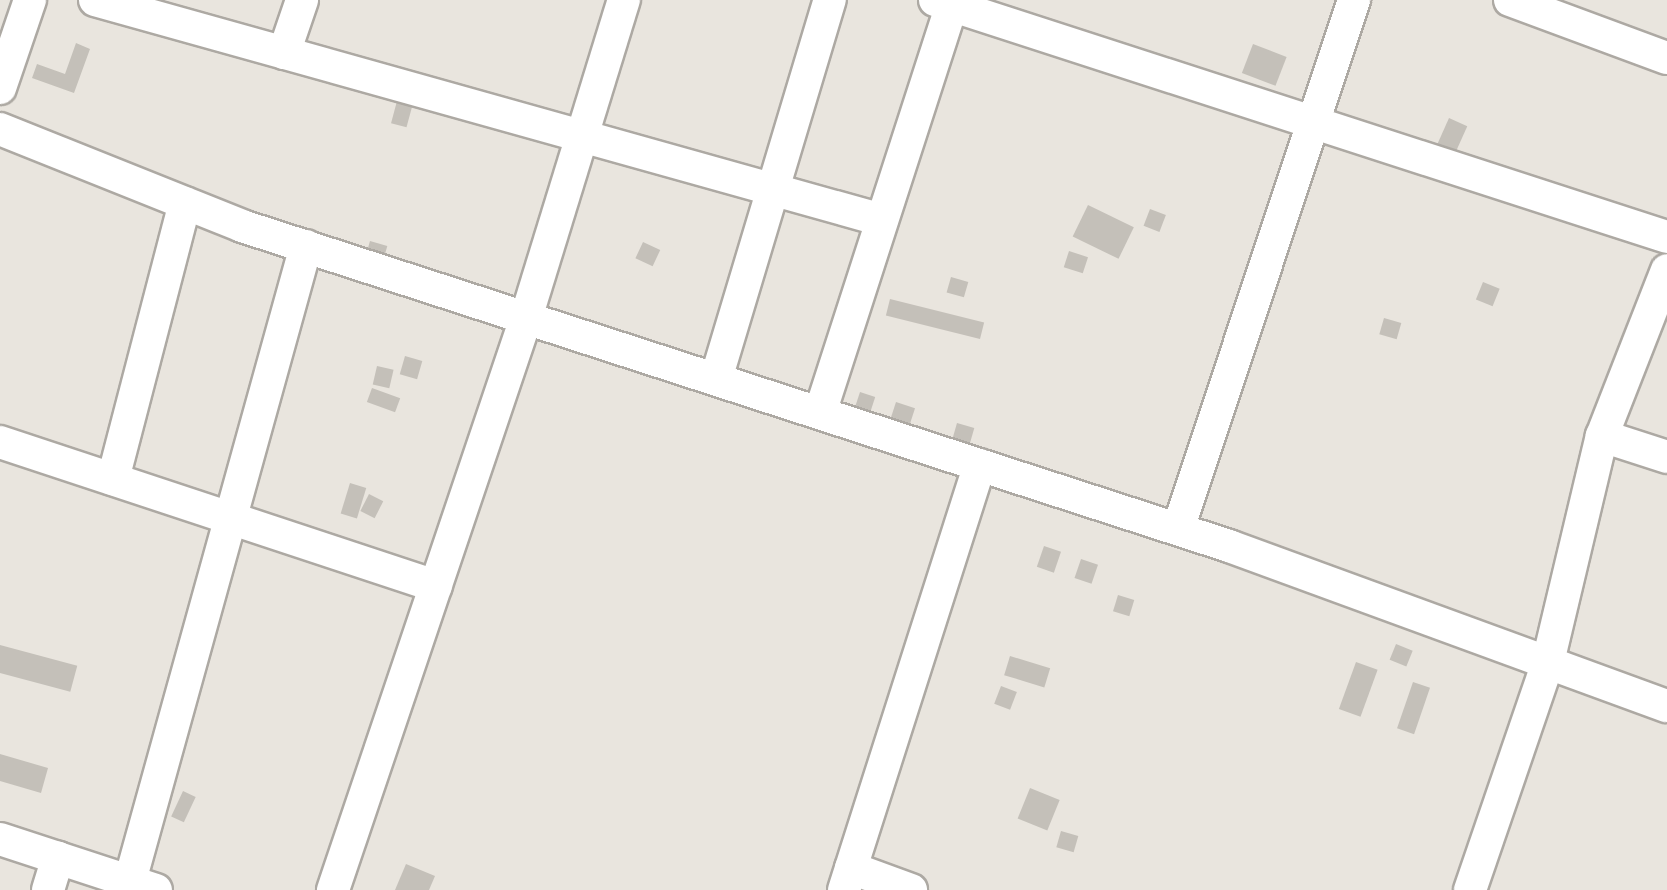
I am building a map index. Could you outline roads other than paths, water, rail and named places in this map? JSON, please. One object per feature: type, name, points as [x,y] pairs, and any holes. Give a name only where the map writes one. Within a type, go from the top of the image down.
[{"type":"street","points":[[0,88],[30,0]]},
{"type":"street","points":[[95,0],[882,220]]},
{"type":"street","points":[[284,53],[302,0]]},
{"type":"street","points":[[333,890],[526,317],[624,0]]},
{"type":"street","points":[[716,379],[831,0]]},
{"type":"street","points":[[1178,529],[1354,0]]},
{"type":"street","points":[[1510,0],[1667,58]]},
{"type":"street","points":[[820,413],[882,220],[947,2],[1667,237]]},
{"type":"street","points":[[0,129],[185,203],[306,246],[1178,529],[1667,706]]},
{"type":"street","points":[[113,479],[185,203]]},
{"type":"street","points":[[0,839],[143,886],[230,518],[306,246]]},
{"type":"street","points":[[1470,890],[1548,662],[1602,436],[1667,270]]},
{"type":"street","points":[[1602,436],[1667,457]]},
{"type":"street","points":[[0,442],[436,586]]},
{"type":"street","points":[[911,890],[848,879],[980,465]]},
{"type":"street","points":[[48,890],[58,858]]}]
